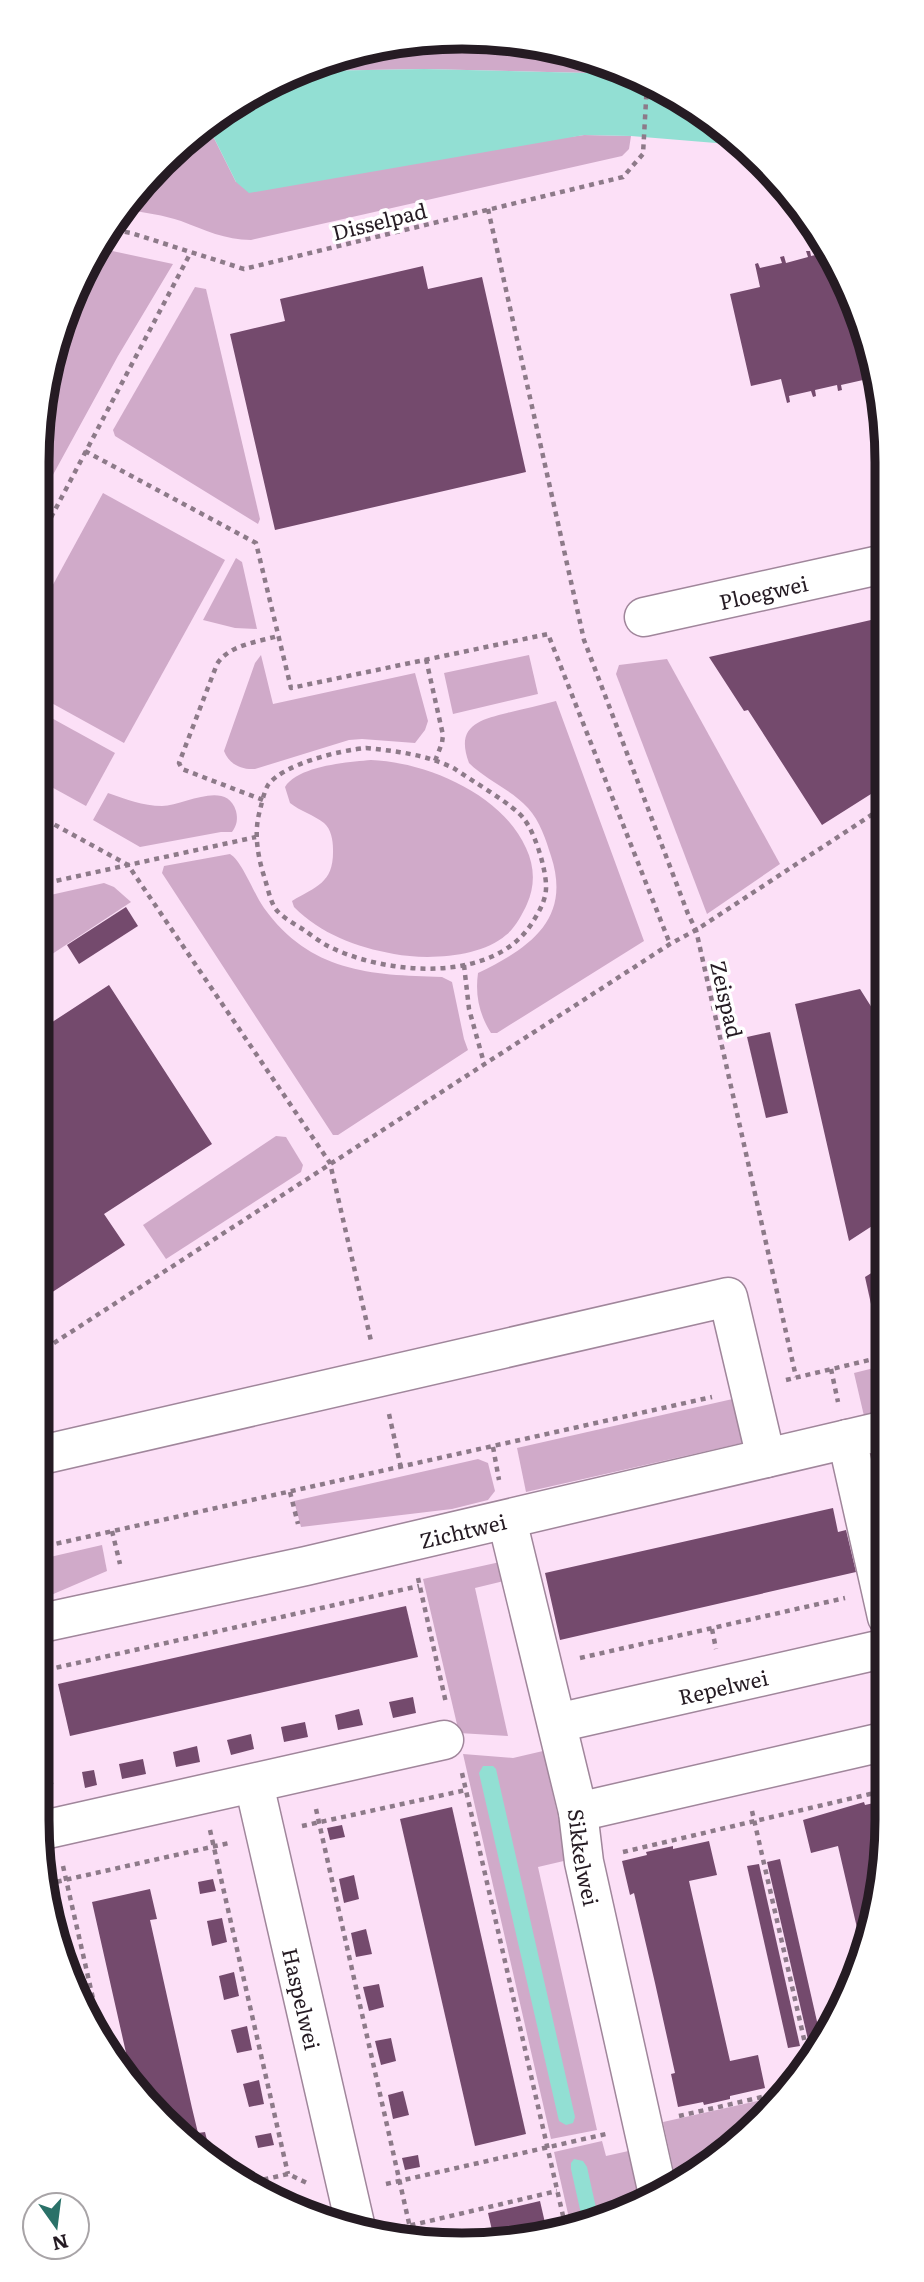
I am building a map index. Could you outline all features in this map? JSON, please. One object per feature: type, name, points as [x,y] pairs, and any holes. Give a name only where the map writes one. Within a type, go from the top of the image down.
[{"type":"street","name":"Ploegwei","points":[[644,617],[875,566]]},
{"type":"street","points":[[49,1453],[728,1297],[766,1458]]},
{"type":"street","name":"Zichtwei","points":[[49,1622],[201,1590],[507,1520],[875,1433]]},
{"type":"street","points":[[847,1439],[875,1563]]},
{"type":"street","name":"Sikkelwei","points":[[507,1520],[578,1812],[584,1861],[656,2184]]},
{"type":"street","name":"Repelwei","points":[[557,1723],[875,1651]]},
{"type":"street","points":[[49,1829],[451,1740]]},
{"type":"street","points":[[578,1812],[875,1744]]},
{"type":"street","name":"Haspelwei","points":[[254,1784],[356,2216]]},
{"type":"path","name":"Disselpad","points":[[120,231],[244,269],[623,177],[643,154],[646,93]]},
{"type":"path","name":"Zeispad","points":[[488,209],[584,640],[696,930],[796,1377]]},
{"type":"path","points":[[49,521],[191,252]]},
{"type":"path","points":[[85,451],[256,543],[291,688],[548,634],[670,944]]},
{"type":"path","points":[[263,800],[182,769],[179,763],[222,656],[229,651],[278,636]]},
{"type":"path","points":[[426,659],[443,735],[435,761]]},
{"type":"path","points":[[366,748],[435,761],[456,769],[524,818],[543,863],[546,887],[539,913],[518,942],[488,959],[464,965],[396,967],[327,946],[276,910],[260,862],[256,837],[256,825],[267,786],[284,772],[344,750],[366,748]]},
{"type":"path","points":[[49,1346],[875,813]]},
{"type":"path","points":[[49,822],[128,865],[330,1163],[401,1468]]},
{"type":"path","points":[[49,882],[256,837]]},
{"type":"path","points":[[464,965],[469,1009],[484,1063]]},
{"type":"path","points":[[49,1545],[401,1468],[875,1359]]},
{"type":"path","points":[[290,1492],[298,1524]]},
{"type":"path","points":[[112,1531],[120,1564]]},
{"type":"path","points":[[429,1573],[417,1576],[451,1740],[564,2220]]},
{"type":"path","points":[[49,1669],[419,1586]]},
{"type":"path","points":[[543,1667],[712,1629],[875,1604]]},
{"type":"path","points":[[712,1629],[725,1686]]},
{"type":"path","points":[[307,1772],[411,2229]]},
{"type":"path","points":[[49,1774],[56,1805],[49,1825]]},
{"type":"path","points":[[744,1774],[806,2048]]},
{"type":"path","points":[[584,1861],[875,1793]]},
{"type":"path","points":[[203,1796],[288,2174]]},
{"type":"path","points":[[49,1833],[66,1880],[96,2010]]},
{"type":"path","points":[[356,2216],[400,2181],[770,2095]]},
{"type":"path","points":[[260,2180],[288,2174],[325,2191],[356,2216],[410,2225],[557,2191]]},
{"type":"shaded area","points":[[462,49],[543,57],[602,73],[424,69],[330,71],[381,57]]},
{"type":"shaded area","points":[[424,69],[602,73],[668,104],[725,144],[584,135],[249,193],[236,182],[211,134],[256,104],[304,80],[330,71]]},
{"type":"shaded area","points":[[211,134],[236,182],[584,135],[631,136],[629,149],[622,156],[251,240],[224,236],[174,219],[134,211],[170,170]]},
{"type":"shaded area","points":[[107,250],[173,264],[118,356],[49,482],[50,435],[63,355],[80,304],[104,255]]},
{"type":"shaded area","points":[[195,287],[206,289],[260,519],[258,524],[115,436],[113,430]]},
{"type":"shaded area","points":[[103,493],[225,560],[124,743],[49,702],[49,592]]},
{"type":"shaded area","points":[[236,558],[242,562],[257,629],[235,628],[203,620]]},
{"type":"shaded area","points":[[261,655],[273,704],[415,673],[428,721],[425,730],[415,743],[349,740],[255,769],[236,765],[224,751],[255,663]]},
{"type":"shaded area","points":[[529,655],[538,694],[453,714],[444,673]]},
{"type":"shaded area","points":[[667,659],[780,864],[707,914],[616,674],[619,665]]},
{"type":"shaded area","points":[[556,701],[644,941],[497,1033],[491,1033],[479,1004],[478,973],[514,953],[541,929],[551,915],[556,898],[556,878],[547,844],[536,819],[522,802],[469,763],[465,741],[467,733],[479,722]]},
{"type":"shaded area","points":[[49,717],[115,753],[86,806],[49,786]]},
{"type":"shaded area","points":[[371,760],[415,767],[460,784],[481,797],[515,829],[529,855],[533,883],[530,897],[515,925],[495,943],[468,953],[437,957],[394,954],[366,948],[327,932],[294,907],[292,901],[316,887],[327,876],[333,860],[333,846],[326,825],[290,803],[285,787],[291,780],[312,770]]},
{"type":"shaded area","points":[[108,793],[155,806],[171,805],[204,796],[223,797],[231,802],[236,811],[237,822],[232,832],[140,847],[93,820]]},
{"type":"shaded area","points":[[230,854],[239,863],[264,908],[301,946],[343,966],[390,974],[442,977],[452,982],[468,1050],[338,1135],[333,1135],[162,873],[164,866]]},
{"type":"shaded area","points":[[104,883],[114,887],[131,902],[49,956],[49,895]]},
{"type":"shaded area","points":[[276,1136],[286,1137],[303,1165],[301,1172],[166,1259],[143,1225]]},
{"type":"shaded area","points":[[875,1368],[875,1414],[864,1416],[854,1373]]},
{"type":"shaded area","points":[[737,1398],[745,1433],[742,1443],[526,1492],[517,1448]]},
{"type":"shaded area","points":[[478,1459],[488,1463],[495,1491],[488,1500],[452,1509],[301,1527],[294,1501]]},
{"type":"shaded area","points":[[102,1545],[107,1571],[49,1596],[49,1557]]},
{"type":"shaded area","points":[[500,1562],[504,1581],[475,1588],[508,1736],[459,1733],[423,1579]]},
{"type":"shaded area","points":[[543,1751],[568,1860],[538,1867],[597,2130],[551,2139],[463,1754],[513,1758]]},
{"type":"shaded area","points":[[483,1766],[493,1766],[496,1769],[575,2117],[573,2123],[566,2125],[559,2121],[479,1773]]},
{"type":"shaded area","points":[[766,2099],[734,2131],[674,2174],[663,2122]]},
{"type":"shaded area","points":[[602,2141],[606,2156],[633,2150],[643,2191],[620,2202],[569,2219],[554,2152]]},
{"type":"shaded area","points":[[574,2159],[583,2161],[587,2167],[597,2210],[581,2215],[571,2163]]},
{"type":"building","points":[[806,251],[810,251],[811,256],[819,254],[844,304],[867,384],[864,385],[863,380],[841,385],[842,390],[838,391],[837,385],[815,390],[816,396],[813,397],[811,391],[789,396],[790,402],[787,403],[781,379],[751,386],[730,294],[760,287],[755,264],[758,263],[760,268],[782,263],[780,257],[784,256],[786,263],[808,257]]},
{"type":"building","points":[[423,266],[428,289],[482,277],[526,472],[275,530],[230,334],[285,321],[280,299]]},
{"type":"building","points":[[875,619],[875,796],[871,794],[822,825],[748,710],[744,711],[709,657]]},
{"type":"building","points":[[126,907],[138,926],[79,964],[67,945]]},
{"type":"building","points":[[109,985],[212,1144],[104,1214],[125,1245],[49,1294],[49,1024]]},
{"type":"building","points":[[860,989],[872,1008],[875,1007],[875,1224],[849,1241],[795,1004]]},
{"type":"building","points":[[770,1032],[788,1113],[766,1118],[747,1037]]},
{"type":"building","points":[[875,1271],[875,1322],[865,1277]]},
{"type":"building","points":[[833,1508],[838,1532],[846,1530],[856,1572],[560,1640],[545,1573]]},
{"type":"building","points":[[406,1606],[418,1657],[70,1736],[58,1684]]},
{"type":"building","points":[[413,1697],[416,1713],[393,1718],[389,1702]]},
{"type":"building","points":[[359,1709],[363,1725],[338,1730],[335,1715]]},
{"type":"building","points":[[305,1722],[308,1737],[284,1742],[281,1727]]},
{"type":"building","points":[[251,1734],[254,1749],[231,1755],[227,1740]]},
{"type":"building","points":[[197,1746],[200,1762],[176,1767],[173,1752]]},
{"type":"building","points":[[143,1759],[146,1774],[122,1779],[119,1764]]},
{"type":"building","points":[[94,1770],[97,1785],[85,1788],[82,1772]]},
{"type":"building","points":[[864,1802],[865,1805],[875,1803],[874,1847],[867,1901],[859,1935],[838,1846],[811,1853],[803,1820]]},
{"type":"building","points":[[452,1807],[526,2134],[475,2146],[400,1819]]},
{"type":"building","points":[[342,1825],[345,1837],[330,1840],[327,1828]]},
{"type":"building","points":[[709,1841],[717,1875],[689,1881],[730,2061],[758,2055],[765,2088],[704,2105],[703,2102],[678,2107],[671,2074],[675,2073],[655,1983],[634,1893],[630,1895],[622,1861],[647,1855],[646,1852]]},
{"type":"building","points":[[780,1859],[819,2028],[809,2043],[767,1862]]},
{"type":"building","points":[[759,1864],[800,2046],[788,2048],[747,1866]]},
{"type":"building","points":[[354,1875],[359,1899],[344,1903],[339,1879]]},
{"type":"building","points":[[213,1879],[216,1891],[200,1894],[198,1882]]},
{"type":"building","points":[[150,1889],[157,1919],[150,1920],[192,2108],[198,2133],[205,2132],[208,2146],[170,2112],[128,2062],[92,1902]]},
{"type":"building","points":[[222,1918],[227,1942],[212,1946],[207,1921]]},
{"type":"building","points":[[366,1929],[372,1954],[356,1957],[351,1933]]},
{"type":"building","points":[[234,1972],[239,1996],[224,2000],[219,1976]]},
{"type":"building","points":[[379,1984],[384,2007],[369,2011],[363,1987]]},
{"type":"building","points":[[247,2026],[252,2050],[237,2053],[231,2030]]},
{"type":"building","points":[[391,2038],[396,2061],[381,2065],[375,2041]]},
{"type":"building","points":[[259,2080],[264,2104],[249,2107],[243,2084]]},
{"type":"building","points":[[403,2091],[409,2115],[393,2119],[388,2095]]},
{"type":"building","points":[[271,2133],[274,2145],[258,2148],[255,2136]]},
{"type":"building","points":[[418,2155],[420,2167],[405,2170],[402,2158]]},
{"type":"building","points":[[540,2201],[545,2224],[492,2232],[488,2213]]}]
